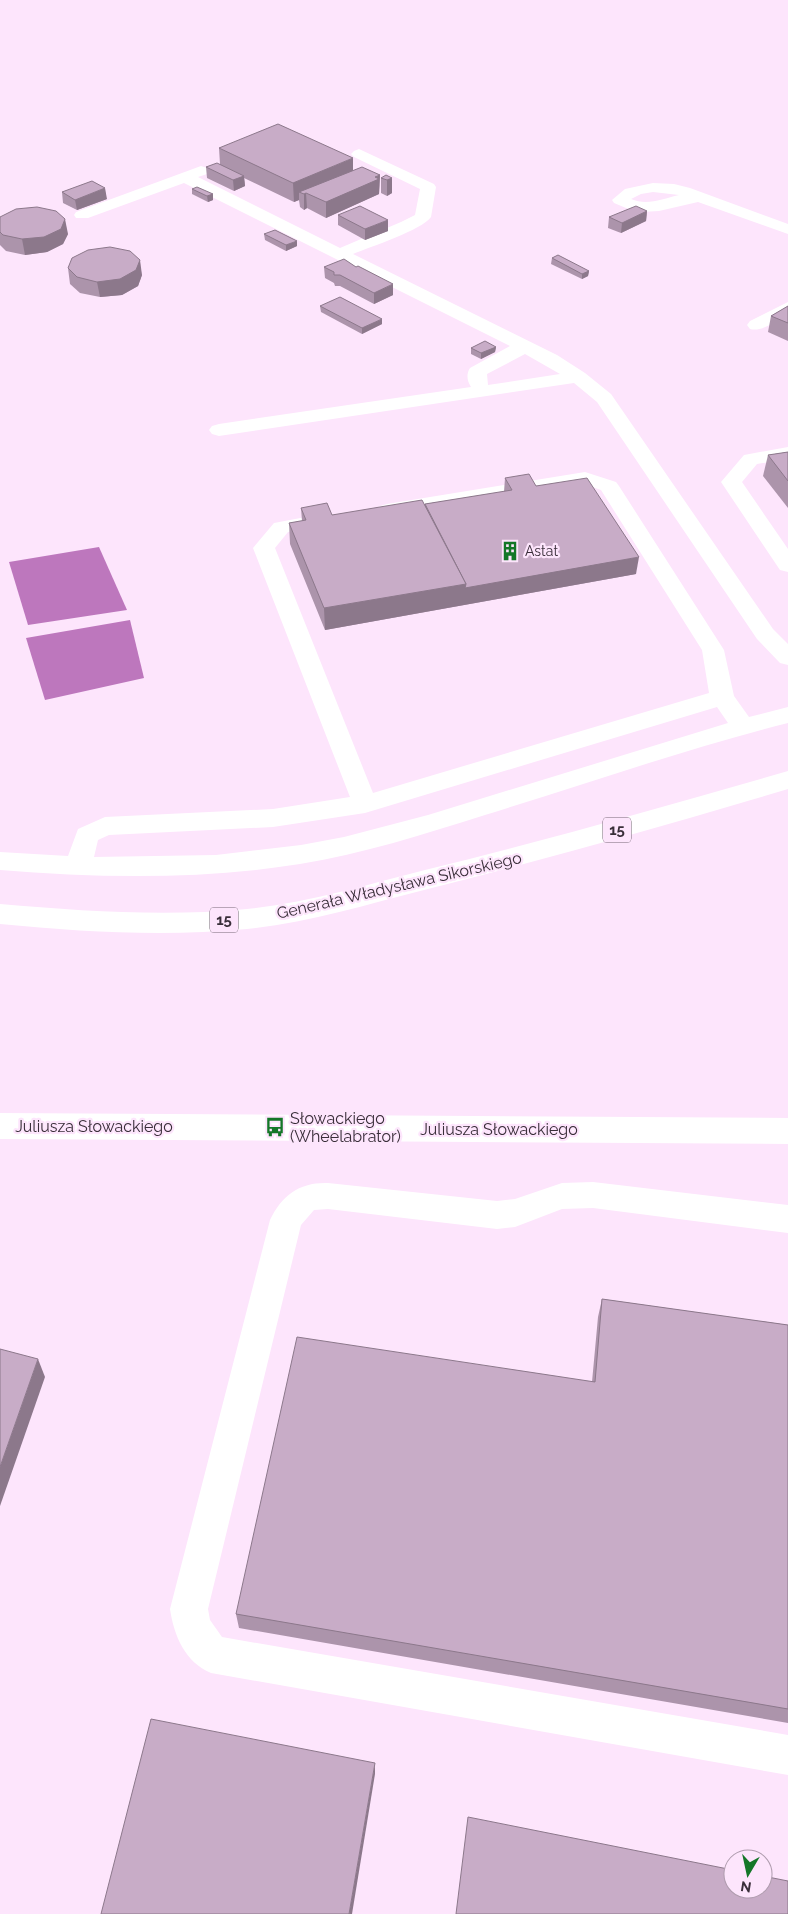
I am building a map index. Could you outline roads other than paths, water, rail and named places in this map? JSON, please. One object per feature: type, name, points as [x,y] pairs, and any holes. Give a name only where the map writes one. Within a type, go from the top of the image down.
[{"type":"main road","points":[[340,254],[423,217],[428,187],[359,154]]},
{"type":"main road","points":[[82,215],[204,169]]},
{"type":"main road","points":[[184,177],[525,346],[578,376],[604,398],[765,634],[788,658]]},
{"type":"main road","points":[[698,197],[788,229]]},
{"type":"main road","points":[[756,325],[788,307]]},
{"type":"main road","points":[[484,392],[478,382],[477,372],[525,346]]},
{"type":"main road","points":[[219,430],[484,392],[578,376]]},
{"type":"main road","points":[[788,453],[751,459],[732,482],[788,565]]},
{"type":"main road","points":[[365,804],[264,548],[282,526],[585,478],[609,486],[713,650],[722,697],[743,726]]},
{"type":"main road","points":[[78,867],[87,836],[105,826],[273,818],[365,804],[722,697]]},
{"type":"main road","points":[[0,861],[78,867],[151,868],[204,866],[254,862],[343,846],[438,821],[743,726],[788,715]]},
{"type":"main road","name":"Generała Władysława Sikorskiego","points":[[0,914],[115,924],[154,924],[248,919],[307,909],[532,853],[788,780]]},
{"type":"main road","name":"Juliusza Słowackiego","points":[[0,1126],[788,1131]]},
{"type":"main road","points":[[788,1219],[593,1195],[562,1196],[516,1214],[497,1215],[316,1195],[298,1201],[286,1220],[189,1609],[192,1628],[211,1654],[788,1755]]},
{"type":"place","name":"Astat","points":[[510,551]]},
{"type":"place","name":"Słowackiego (Wheelabrator)","points":[[275,1127]]}]
